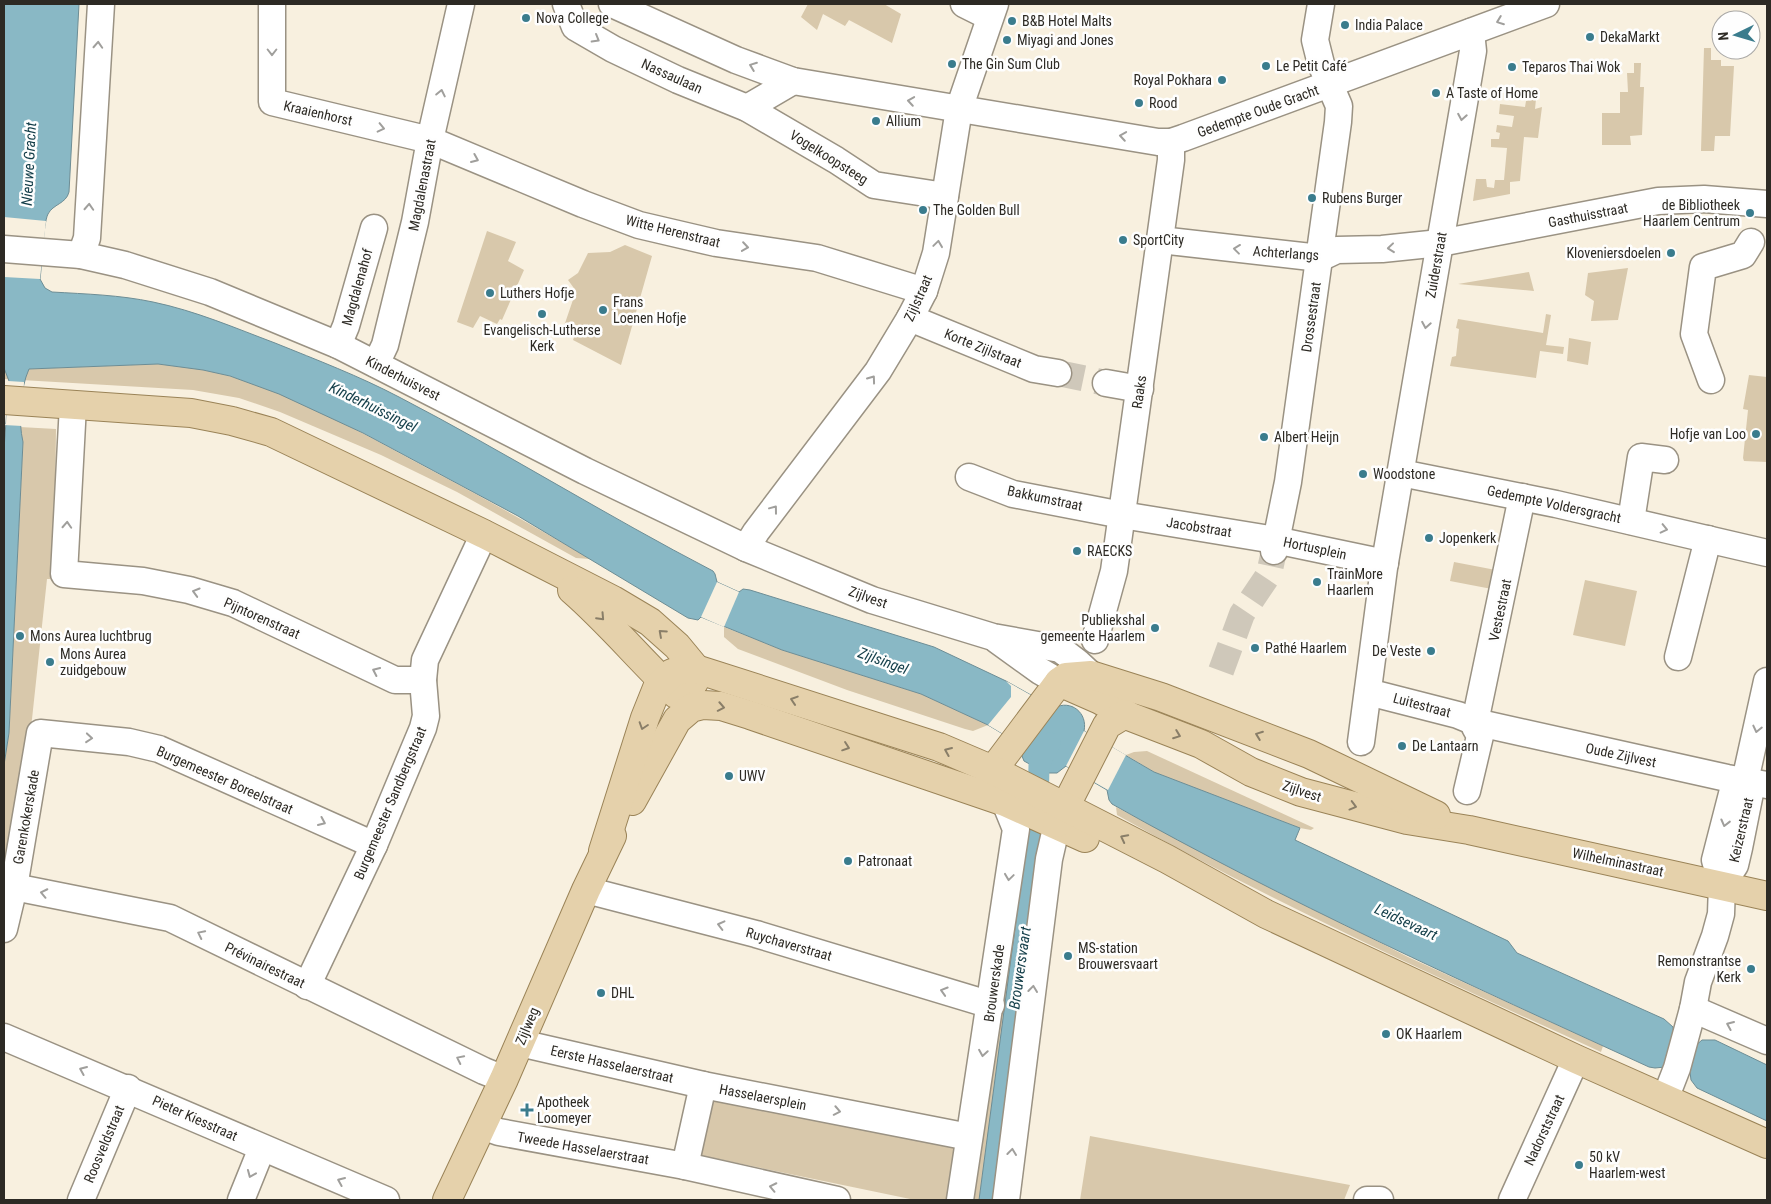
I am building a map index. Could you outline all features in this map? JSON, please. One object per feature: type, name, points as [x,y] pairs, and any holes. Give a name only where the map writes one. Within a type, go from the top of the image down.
[{"type":"main road","points":[[11,401],[72,413],[191,413],[232,421],[271,432],[539,561],[650,622],[677,646],[696,669],[691,708]]},
{"type":"main road","points":[[539,561],[598,612],[627,646],[691,708]]},
{"type":"main road","points":[[662,681],[672,673],[696,669],[939,747],[1004,756],[1047,802]]},
{"type":"main road","points":[[1004,756],[1051,692],[1066,677],[1104,711],[1047,802]]},
{"type":"main road","name":"Zijlweg","points":[[447,1200],[504,1079],[603,851],[653,697],[662,681]]},
{"type":"main road","name":"Zijlvest","points":[[1104,711],[1161,697],[1307,754],[1469,830]]},
{"type":"main road","points":[[691,708],[704,705],[718,706],[1047,802],[1167,859],[1266,914],[1576,1059],[1767,1144]]},
{"type":"main road","name":"Zijlweg","points":[[603,851],[677,720],[691,708]]},
{"type":"main road","name":"Zijlvest","points":[[1104,711],[1201,744],[1251,772],[1300,792],[1407,820],[1469,830]]},
{"type":"main road","name":"Wilhelminastraat","points":[[1469,830],[1767,896]]},
{"type":"street","points":[[81,255],[87,238],[101,4]]},
{"type":"street","name":"Kraaienhorst","points":[[272,4],[272,102],[430,140]]},
{"type":"street","name":"Magdalenastraat","points":[[376,364],[385,345],[415,222],[430,140],[460,4]]},
{"type":"street","name":"Nassaulaan","points":[[566,4],[575,27],[613,49],[678,80],[747,108]]},
{"type":"street","points":[[612,4],[736,60],[793,81],[959,109]]},
{"type":"street","points":[[964,4],[992,10]]},
{"type":"street","name":"Drossestraat","points":[[1274,545],[1288,482],[1320,258],[1339,106],[1322,64],[1315,40],[1321,4]]},
{"type":"street","name":"Gedempte Oude Gracht","points":[[959,109],[1158,142],[1171,142],[1546,4]]},
{"type":"street","name":"Zijlstraat","points":[[746,548],[756,532],[878,371],[924,291],[936,253],[959,109],[992,10]]},
{"type":"street","name":"Zuiderstraat","points":[[1398,485],[1473,51],[1471,32]]},
{"type":"street","points":[[747,108],[793,81]]},
{"type":"street","name":"Vogelkoopsteeg","points":[[747,108],[836,160],[874,185],[945,196]]},
{"type":"street","name":"Witte Herenstraat","points":[[430,140],[639,226],[716,243],[817,258],[924,291]]},
{"type":"street","name":"Raaks","points":[[1095,640],[1114,571],[1171,160],[1171,142]]},
{"type":"street","name":"Gasthuisstraat","points":[[1440,243],[1658,201],[1704,200],[1767,204]]},
{"type":"street","name":"Magdalenahof","points":[[338,345],[346,326],[374,228]]},
{"type":"street","name":"Achterlangs","points":[[1160,240],[1320,258],[1337,250],[1382,249],[1440,243]]},
{"type":"street","points":[[1711,380],[1694,334],[1703,267],[1743,256],[1751,242]]},
{"type":"street","name":"Kinderhuisvest","points":[[4,249],[81,255],[134,268],[210,292],[338,345],[585,471],[746,548]]},
{"type":"street","name":"Korte Zijlstraat","points":[[910,318],[1034,369],[1058,373]]},
{"type":"street","points":[[1106,383],[1140,389]]},
{"type":"street","name":"Pijntorenstraat","points":[[72,413],[64,574],[142,581],[233,603],[395,680],[423,680]]},
{"type":"street","points":[[1631,521],[1653,458]]},
{"type":"street","name":"Bakkumstraat","points":[[969,477],[1014,494],[1122,515]]},
{"type":"street","points":[[1361,742],[1398,485]]},
{"type":"street","name":"Gedempte Voldersgracht","points":[[1398,485],[1522,497],[1767,553]]},
{"type":"street","name":"Vestestraat","points":[[1468,791],[1480,736],[1475,727],[1475,722],[1522,497]]},
{"type":"street","name":"Jacobstraat","points":[[1122,515],[1274,545]]},
{"type":"street","name":"Burgemeester Sandbergstraat","points":[[307,986],[374,845],[424,728],[426,716],[423,680],[424,660],[484,534]]},
{"type":"street","points":[[1678,657],[1708,539]]},
{"type":"street","name":"Hortusplein","points":[[1274,545],[1385,565]]},
{"type":"street","name":"Zijlvest","points":[[746,548],[872,600],[993,637],[1060,649],[1077,662],[1104,711]]},
{"type":"street","name":"Zijlvest","points":[[993,637],[1040,671],[1051,692]]},
{"type":"street","name":"Keizerstraat","points":[[1722,885],[1735,865],[1750,793],[1756,783],[1767,681]]},
{"type":"street","name":"Luitestraat","points":[[1368,692],[1458,715],[1475,722]]},
{"type":"street","name":"Oude Zijlvest","points":[[1475,722],[1756,783]]},
{"type":"street","name":"Burgemeester Boreelstraat","points":[[40,733],[129,742],[159,749],[374,845]]},
{"type":"street","name":"Garenkokerskade","points":[[4,929],[14,887],[40,733]]},
{"type":"street","points":[[1006,1200],[1048,866],[1047,802]]},
{"type":"street","name":"Brouwerskade","points":[[960,1200],[991,1005],[1016,829],[1047,802]]},
{"type":"street","points":[[1665,1098],[1677,1068],[1693,1009],[1698,982],[1721,914],[1722,885]]},
{"type":"street","name":"Prévinairestraat","points":[[14,887],[170,918],[307,986],[504,1079]]},
{"type":"street","name":"Ruychaverstraat","points":[[586,890],[756,934],[991,1005]]},
{"type":"street","points":[[1693,1009],[1767,1041]]},
{"type":"street","name":"Pieter Kiesstraat","points":[[4,1037],[128,1088],[262,1148],[386,1200]]},
{"type":"street","name":"Eerste Hasselaerstraat","points":[[520,1043],[703,1085]]},
{"type":"street","name":"Nadorststraat","points":[[1512,1200],[1576,1059]]},
{"type":"street","name":"Hasselaersplein","points":[[685,1166],[703,1085],[969,1137]]},
{"type":"street","name":"Roosveldstraat","points":[[81,1200],[128,1088]]},
{"type":"street","name":"Tweede Hasselaerstraat","points":[[482,1126],[499,1132],[685,1166]]},
{"type":"street","points":[[241,1200],[262,1148]]},
{"type":"street","points":[[685,1166],[837,1200]]},
{"type":"street","points":[[1367,1200],[1380,1200]]},
{"type":"shaded area","points":[[808,4],[884,4],[901,14],[892,43],[849,20],[845,26],[823,14],[817,30],[801,17]]},
{"type":"shaded area","points":[[1704,48],[1711,48],[1711,60],[1721,60],[1721,66],[1734,66],[1730,136],[1715,136],[1714,151],[1701,151]]},
{"type":"shaded area","points":[[1634,63],[1641,63],[1640,87],[1644,87],[1642,135],[1630,136],[1631,145],[1602,145],[1602,113],[1620,113],[1620,92],[1628,92],[1627,73],[1634,73]]},
{"type":"shaded area","points":[[1536,99],[1535,109],[1542,107],[1538,138],[1524,137],[1520,181],[1510,182],[1510,194],[1473,201],[1476,179],[1486,179],[1487,187],[1494,188],[1495,180],[1504,180],[1507,148],[1491,147],[1491,139],[1499,139],[1500,133],[1496,132],[1497,125],[1512,127],[1514,116],[1499,114],[1500,104],[1525,107],[1526,101]]},
{"type":"shaded area","name":"Luthers Hofje","points":[[487,231],[516,242],[508,261],[524,270],[502,320],[500,319],[497,324],[480,316],[473,328],[457,322]]},
{"type":"shaded area","name":"Frans Loenen Hofje","points":[[625,245],[652,256],[621,365],[573,340],[575,334],[563,329],[576,291],[568,280],[578,273],[588,253],[610,252]]},
{"type":"shaded area","points":[[1628,268],[1618,320],[1591,321],[1594,301],[1585,295],[1588,273]]},
{"type":"shaded area","points":[[1529,272],[1534,291],[1458,284]]},
{"type":"shaded area","points":[[1546,314],[1551,315],[1546,345],[1564,347],[1563,354],[1540,351],[1536,378],[1450,366],[1452,357],[1456,356],[1459,329],[1456,328],[1458,319],[1543,333]]},
{"type":"shaded area","points":[[1569,338],[1591,342],[1588,365],[1567,361]]},
{"type":"shaded area","points":[[158,364],[194,368],[220,374],[251,383],[295,400],[339,421],[520,518],[590,559],[576,558],[457,492],[381,455],[280,412],[239,398],[193,390],[4,379],[4,368],[29,369]]},
{"type":"shaded area","name":"Hofje van Loo","points":[[1749,375],[1767,377],[1767,462],[1744,461],[1743,458],[1748,410],[1743,409]]},
{"type":"shaded area","points":[[20,427],[56,429],[55,503],[50,579],[47,579],[32,719],[4,880],[4,765],[9,733],[23,443]]},
{"type":"shaded area","points":[[1454,562],[1501,571],[1497,590],[1450,581]]},
{"type":"shaded area","points":[[1585,580],[1637,591],[1625,646],[1573,635]]},
{"type":"shaded area","points":[[724,627],[782,650],[921,694],[988,725],[973,731],[847,690],[738,649],[724,637]]},
{"type":"shaded area","points":[[1147,751],[1314,828],[1311,830],[1300,828],[1174,780],[1154,772],[1126,755]]},
{"type":"shaded area","points":[[1116,807],[1408,957],[1603,1046],[1601,1052],[1417,967],[1236,879],[1117,815]]},
{"type":"shaded area","points":[[1014,894],[1021,896],[979,1200],[967,1200]]},
{"type":"shaded area","points":[[707,1095],[955,1144],[948,1200],[915,1200],[694,1154]]},
{"type":"shaded area","points":[[1090,1136],[1350,1185],[1344,1200],[1080,1200]]},
{"type":"water","points":[[4,4],[79,4],[69,192],[65,199],[50,211],[46,219],[40,279],[45,288],[52,292],[116,296],[185,310],[322,362],[384,389],[439,418],[713,571],[717,582],[739,592],[743,589],[750,590],[934,647],[1006,681],[1054,708],[1066,705],[1077,709],[1081,713],[1085,724],[1084,731],[1154,772],[1300,828],[1295,840],[1508,941],[1517,953],[1664,1019],[1673,1027],[1674,1036],[1695,1046],[1702,1040],[1715,1040],[1767,1065],[1767,1121],[1697,1088],[1691,1080],[1690,1072],[1668,1062],[1665,1067],[1649,1067],[1378,941],[1244,875],[1112,804],[1107,790],[1066,766],[1057,773],[1046,773],[1024,761],[1022,756],[1023,746],[988,725],[921,694],[782,650],[701,617],[698,620],[688,618],[518,516],[363,433],[279,394],[230,376],[203,370],[158,364],[29,369],[21,405],[21,434],[23,442],[9,733],[4,765],[4,449],[9,381],[4,368]]},
{"type":"water","points":[[1026,845],[1043,851],[1001,1200],[979,1200]]},
{"type":"pier","points":[[4,217],[46,221],[40,279],[4,277]]},
{"type":"pier","points":[[8,381],[24,382],[22,426],[4,425],[6,424]]},
{"type":"pier","points":[[717,582],[739,592],[724,627],[701,617]]},
{"type":"pier","points":[[1006,681],[1054,708],[1023,746],[988,725],[1011,697],[1011,686]]},
{"type":"pier","points":[[1084,731],[1126,755],[1108,790],[1066,766]]},
{"type":"waterway","name":"Brouwersvaart","points":[[1033,877],[1037,852],[1039,765],[1050,743]]},
{"type":"tunnel","points":[[1058,373],[1106,383]]},
{"type":"tunnel","points":[[1221,671],[1242,614],[1269,574],[1274,551]]},
{"type":"place","name":"Nova College","points":[[526,18]]},
{"type":"place","name":"B&B Hotel Malts","points":[[1012,21]]},
{"type":"place","name":"India Palace","points":[[1345,25]]},
{"type":"place","name":"DekaMarkt","points":[[1590,37]]},
{"type":"place","name":"Miyagi and Jones","points":[[1007,40]]},
{"type":"place","name":"The Gin Sum Club","points":[[952,64]]},
{"type":"place","name":"Le Petit Café","points":[[1266,66]]},
{"type":"place","name":"Teparos Thai Wok","points":[[1512,67]]},
{"type":"place","name":"Royal Pokhara","points":[[1222,80]]},
{"type":"place","name":"A Taste of Home","points":[[1436,93]]},
{"type":"place","name":"Rood","points":[[1139,103]]},
{"type":"place","name":"Allium","points":[[876,121]]},
{"type":"place","name":"Rubens Burger","points":[[1312,198]]},
{"type":"place","name":"The Golden Bull","points":[[923,210]]},
{"type":"place","name":"de Bibliotheek Haarlem Centrum","points":[[1750,213]]},
{"type":"place","name":"SportCity","points":[[1123,240]]},
{"type":"place","name":"Kloveniersdoelen","points":[[1671,253]]},
{"type":"place","name":"Luthers Hofje","points":[[490,293]]},
{"type":"place","name":"Frans Loenen Hofje","points":[[603,310]]},
{"type":"place","name":"Evangelisch-Lutherse Kerk","points":[[542,314]]},
{"type":"place","name":"Hofje van Loo","points":[[1756,434]]},
{"type":"place","name":"Albert Heijn","points":[[1264,437]]},
{"type":"place","name":"Woodstone","points":[[1363,474]]},
{"type":"place","name":"Jopenkerk","points":[[1429,538]]},
{"type":"place","name":"RAECKS","points":[[1077,551]]},
{"type":"place","name":"TrainMore Haarlem","points":[[1317,582]]},
{"type":"place","name":"Publiekshal gemeente Haarlem","points":[[1155,628]]},
{"type":"place","name":"Mons Aurea luchtbrug","points":[[20,636]]},
{"type":"place","name":"Pathé Haarlem","points":[[1255,648]]},
{"type":"place","name":"De Veste","points":[[1431,651]]},
{"type":"place","name":"Mons Aurea zuidgebouw","points":[[50,662]]},
{"type":"place","name":"De Lantaarn","points":[[1402,746]]},
{"type":"place","name":"UWV","points":[[729,776]]},
{"type":"place","name":"Patronaat","points":[[848,861]]},
{"type":"place","name":"MS-station Brouwersvaart","points":[[1068,956]]},
{"type":"place","name":"Remonstrantse Kerk","points":[[1751,969]]},
{"type":"place","name":"DHL","points":[[601,993]]},
{"type":"place","name":"OK Haarlem","points":[[1386,1034]]},
{"type":"place","name":"Apotheek Loomeyer","points":[[527,1110]]},
{"type":"place","name":"50 kV Haarlem-west","points":[[1579,1165]]},
{"type":"water label","name":"Nieuwe Gracht","points":[[29,164]]},
{"type":"water label","name":"Kinderhuissingel","points":[[373,407]]},
{"type":"water label","name":"Zijlsingel","points":[[883,661]]},
{"type":"water label","name":"Leidsevaart","points":[[1406,922]]}]
